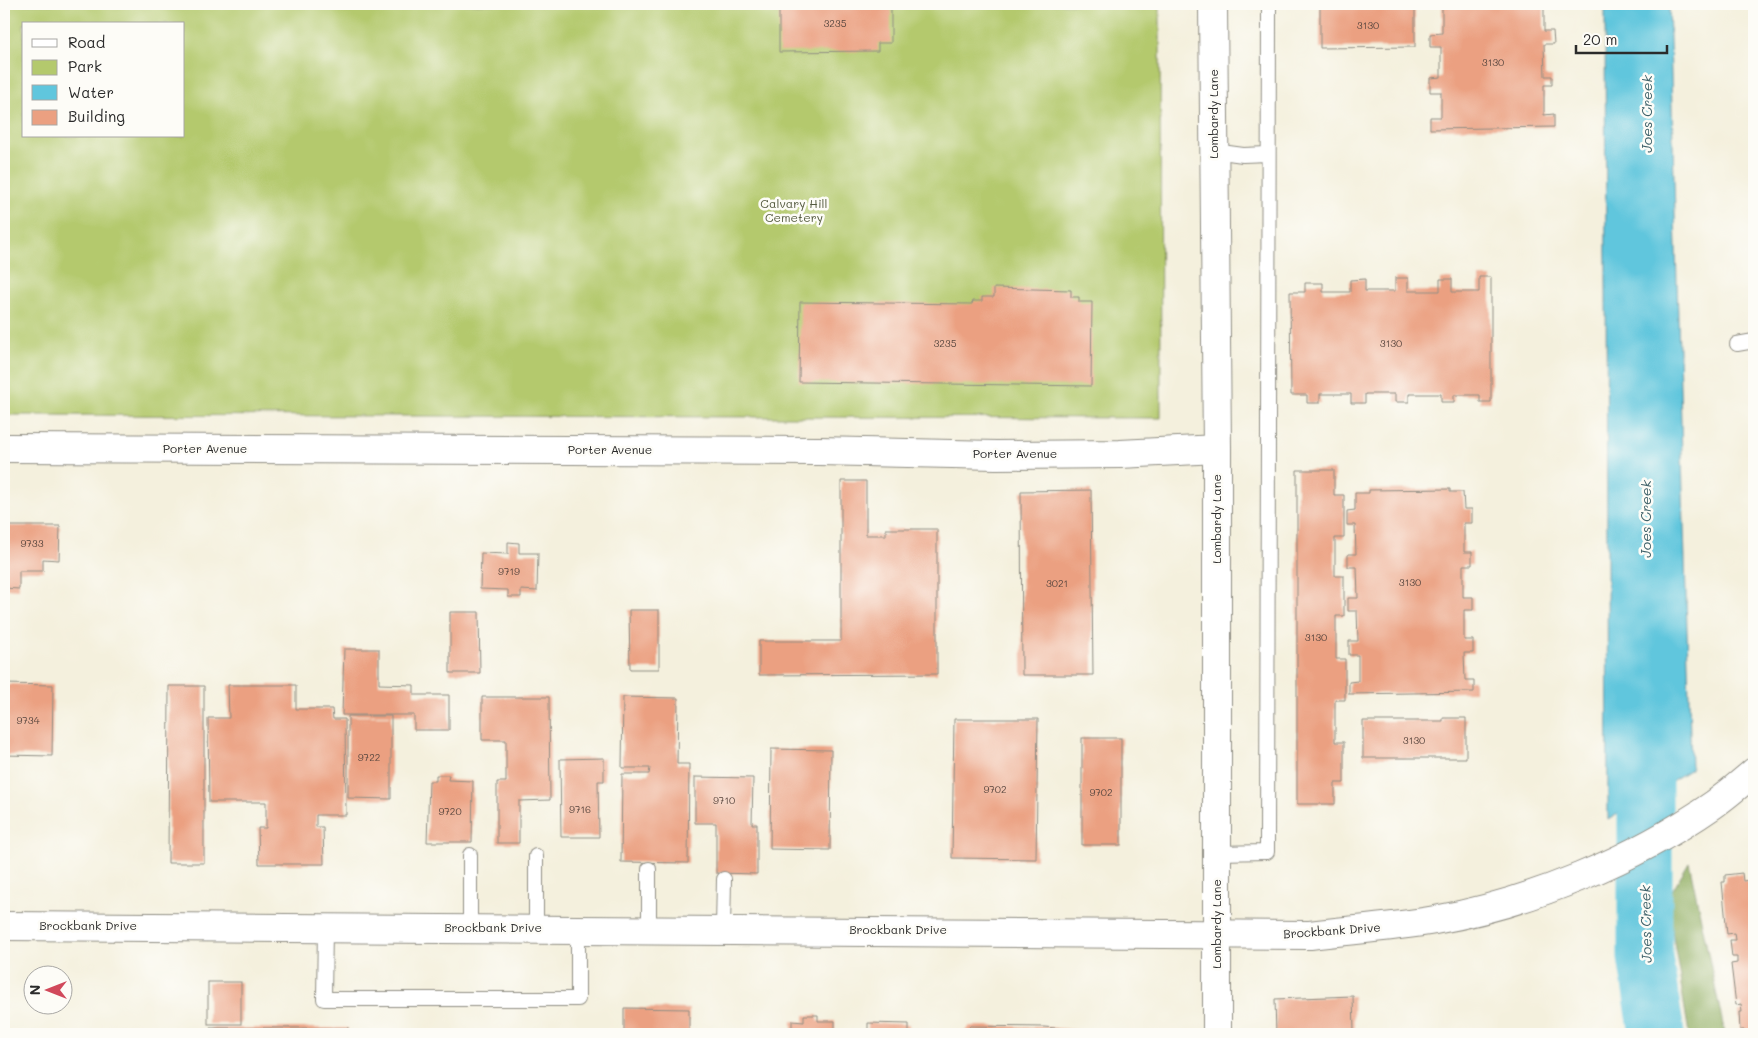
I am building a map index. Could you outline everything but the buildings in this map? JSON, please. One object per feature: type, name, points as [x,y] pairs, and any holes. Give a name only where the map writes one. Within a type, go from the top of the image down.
[{"type":"street","name":"Lombardy Lane","points":[[1213,4],[1217,449],[1218,1034]]},
{"type":"street","name":"Porter Avenue","points":[[4,448],[819,451],[996,455],[1120,454],[1217,449]]},
{"type":"street","name":"Brockbank Drive","points":[[4,926],[1310,934],[1436,920],[1514,900],[1545,889],[1598,868],[1659,839],[1714,804],[1754,772]]},
{"type":"lane","points":[[1217,854],[1267,852],[1269,4]]},
{"type":"lane","points":[[1214,151],[1243,155],[1268,154]]},
{"type":"lane","points":[[1737,344],[1754,341]]},
{"type":"lane","points":[[470,855],[470,928]]},
{"type":"lane","points":[[536,856],[536,929]]},
{"type":"lane","points":[[649,929],[650,869]]},
{"type":"lane","points":[[723,929],[724,879]]},
{"type":"lane","points":[[325,927],[324,999],[578,999],[578,929]]},
{"type":"green space","name":"Calvary Hill Cemetery","points":[[4,4],[1160,4],[1161,418],[4,415]]},
{"type":"green space","points":[[1689,862],[1725,1034],[1689,1034],[1667,899]]},
{"type":"water","points":[[1605,4],[1669,4],[1691,769],[1608,820]]},
{"type":"waterway","name":"Joes Creek","points":[[1645,722],[1645,957],[1657,1034]]}]
